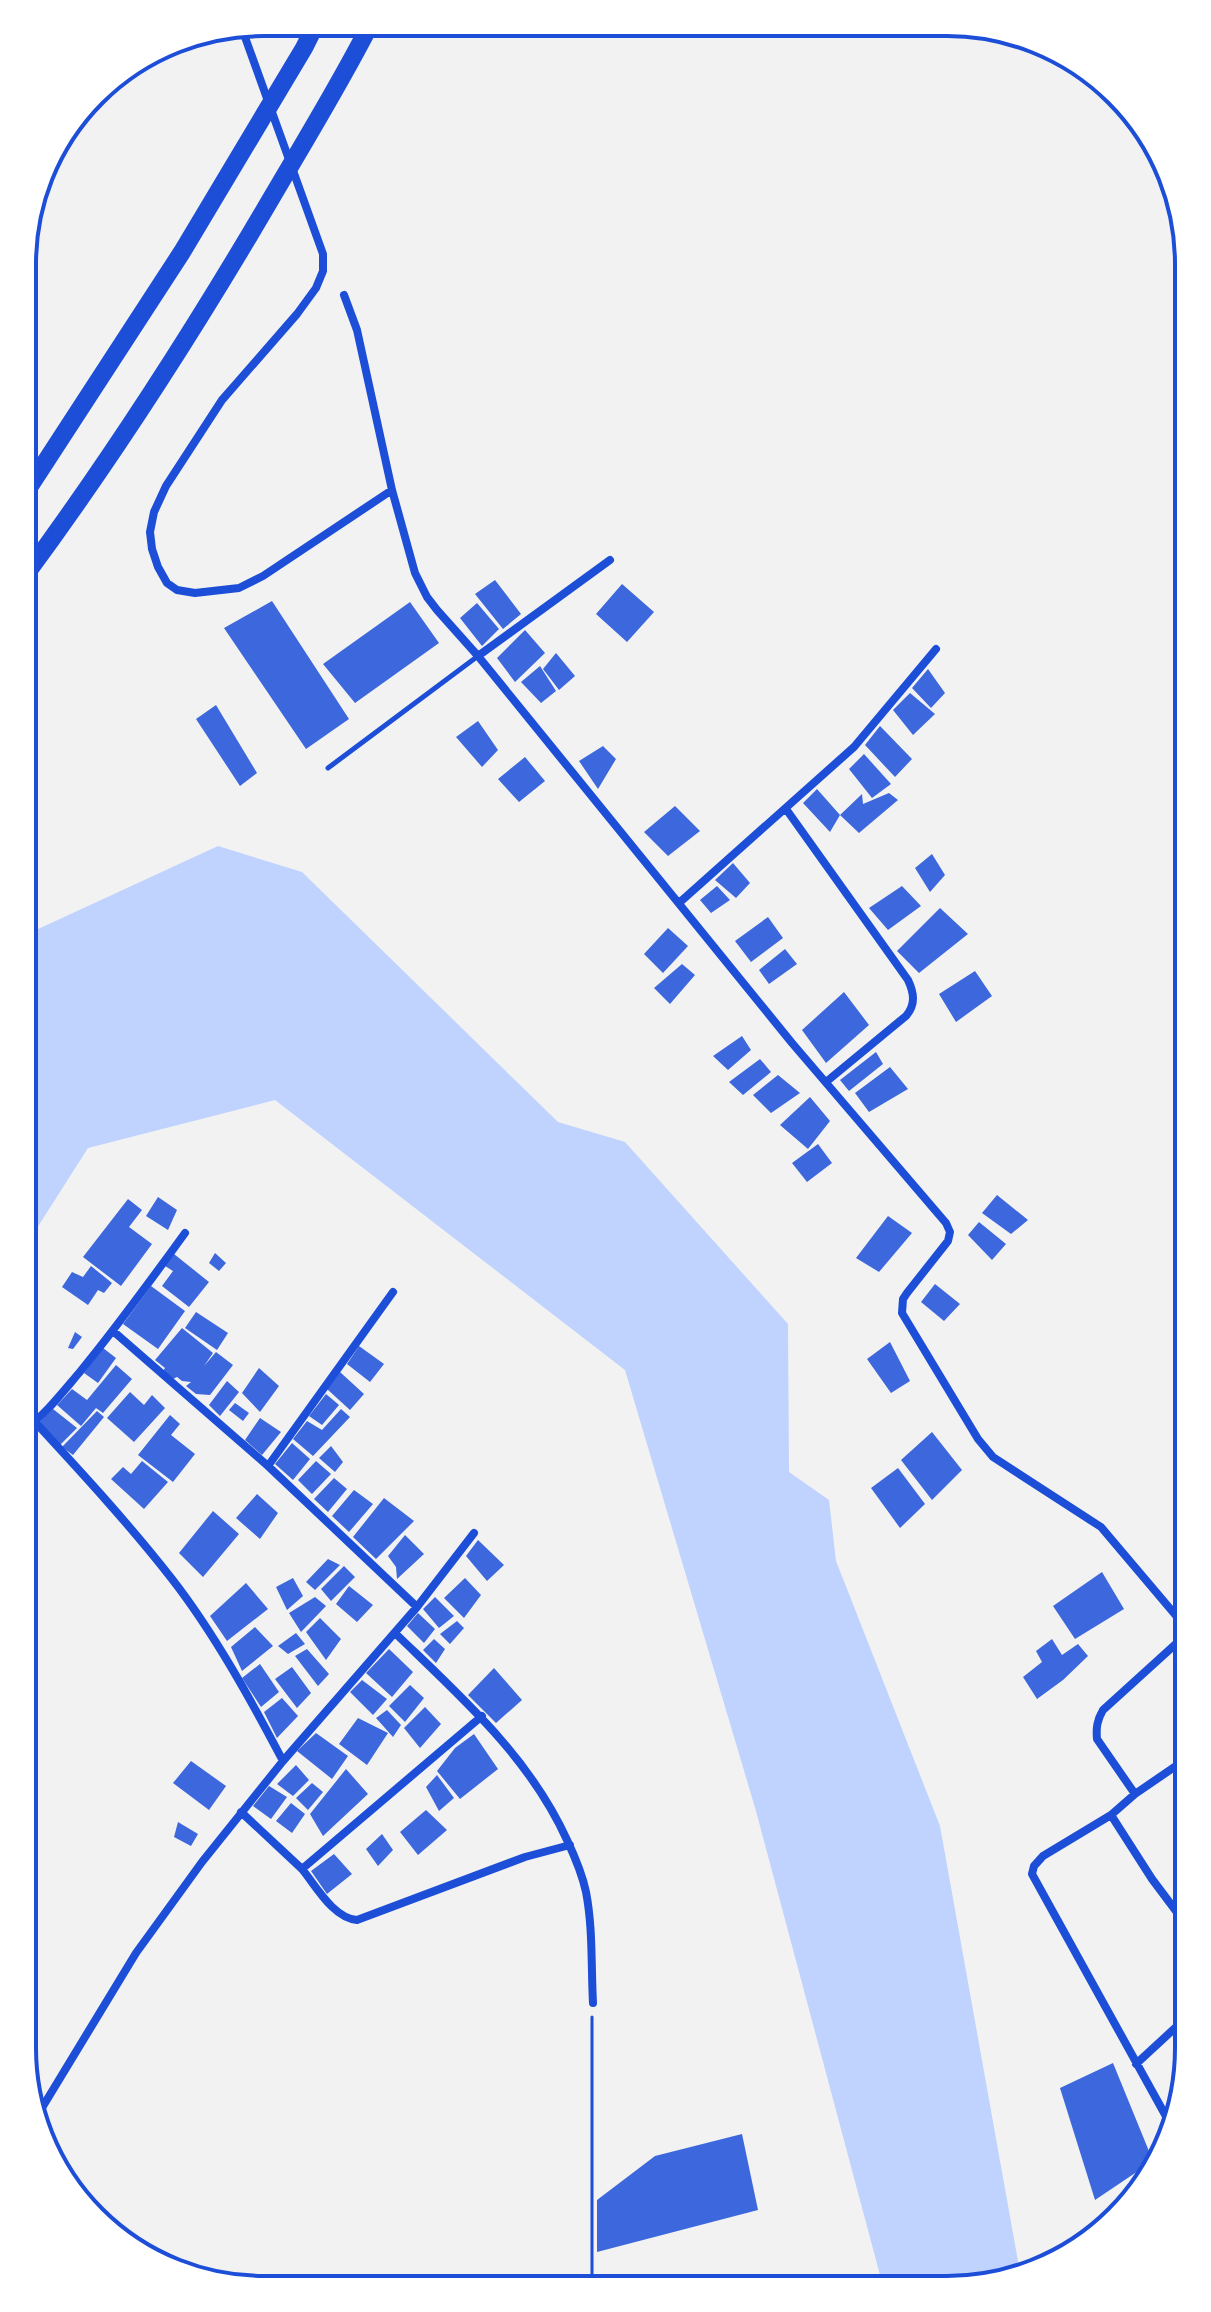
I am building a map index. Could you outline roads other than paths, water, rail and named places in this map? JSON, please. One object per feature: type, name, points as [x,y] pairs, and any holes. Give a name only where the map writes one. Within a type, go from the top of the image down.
[{"type":"highway","points":[[36,477],[182,252],[310,36]]},
{"type":"highway","points":[[36,561],[87,491],[234,263],[364,36]]},
{"type":"street","points":[[245,37],[323,254],[323,271],[316,288],[297,314],[222,400],[166,486],[154,512],[150,532],[152,549],[167,583],[177,590],[195,593],[239,588],[263,576],[392,490]]},
{"type":"street","points":[[344,295],[357,330],[392,490],[421,585],[437,610],[946,1223],[950,1232],[948,1241],[903,1299],[902,1313],[985,1449],[1035,1486],[1080,1512],[1110,1536],[1175,1615]]},
{"type":"street","points":[[478,656],[610,560]]},
{"type":"street","points":[[679,903],[854,747],[936,649]]},
{"type":"street","points":[[786,809],[908,980],[914,997],[910,1010],[901,1022],[826,1082]]},
{"type":"street","points":[[36,1421],[113,1331],[185,1233]]},
{"type":"street","points":[[268,1466],[393,1292]]},
{"type":"street","points":[[113,1331],[268,1466],[417,1607]]},
{"type":"street","points":[[36,1423],[128,1524],[174,1581],[241,1685],[283,1761]]},
{"type":"street","points":[[44,2105],[136,1953],[241,1812],[417,1607],[474,1533]]},
{"type":"street","points":[[395,1633],[482,1716],[530,1773],[554,1811],[580,1869],[587,1901],[593,2003]]},
{"type":"street","points":[[1135,1794],[1097,1739],[1098,1719],[1103,1710],[1175,1645]]},
{"type":"street","points":[[302,1869],[482,1716]]},
{"type":"street","points":[[1165,2115],[1032,1874],[1034,1866],[1043,1856],[1111,1815],[1175,1767]]},
{"type":"street","points":[[241,1812],[302,1869],[336,1910],[350,1920],[525,1857],[570,1845]]},
{"type":"street","points":[[1111,1815],[1175,1910]]},
{"type":"street","points":[[1136,2064],[1175,2028]]},
{"type":"lane","points":[[328,768],[478,656]]},
{"type":"water","points":[[218,846],[302,872],[558,1122],[625,1142],[788,1324],[789,1472],[829,1500],[836,1561],[940,1826],[1019,2264],[962,2276],[880,2276],[756,1811],[625,1370],[275,1100],[88,1148],[36,1230],[36,930]]}]
